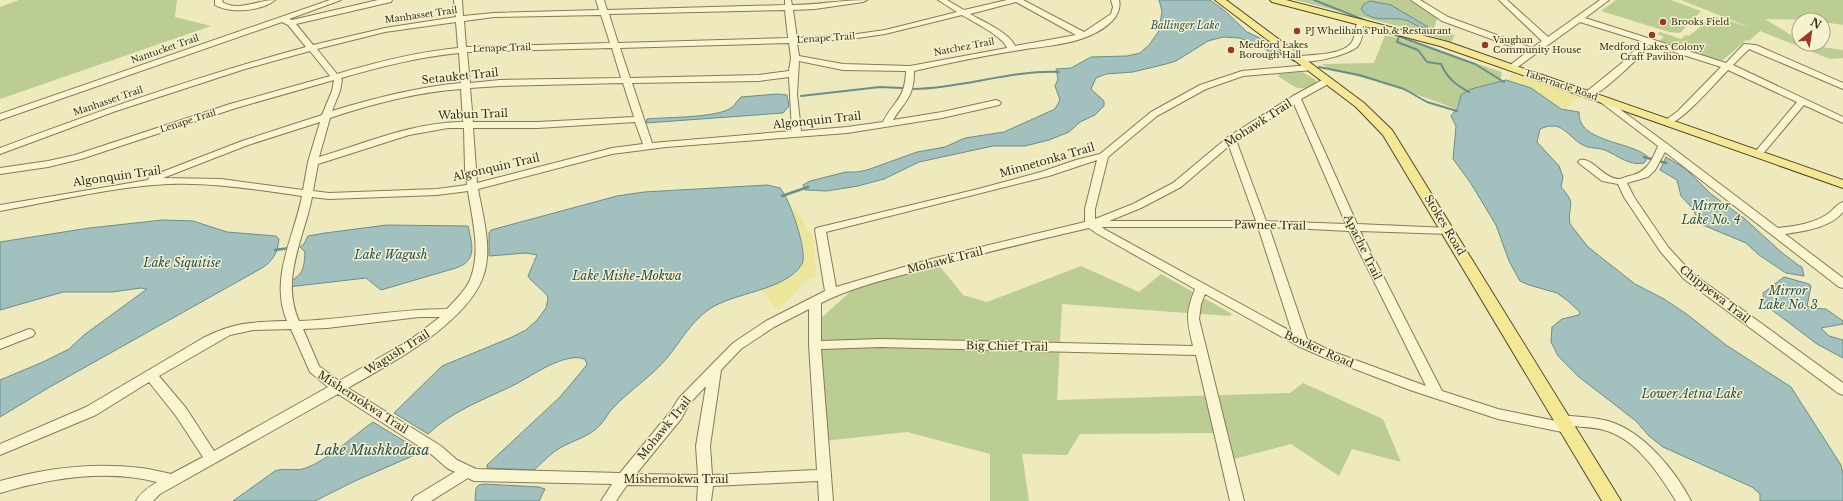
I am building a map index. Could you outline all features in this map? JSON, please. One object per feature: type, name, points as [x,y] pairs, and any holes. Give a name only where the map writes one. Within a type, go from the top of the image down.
[{"type":"main road","name":"Stokes Road","points":[[1220,0],[1360,105],[1388,132],[1612,501]]},
{"type":"main road","name":"Tabernacle Road","points":[[1274,0],[1430,40],[1589,94],[1843,184]]},
{"type":"street","points":[[219,0],[218,3],[222,6],[232,8],[251,7],[271,0]]},
{"type":"street","name":"Nantucket Trail","points":[[0,117],[287,21],[337,0]]},
{"type":"street","points":[[287,21],[388,0]]},
{"type":"street","name":"Wagush Trail","points":[[143,501],[155,490],[172,480],[384,362],[414,343],[440,324],[471,287],[477,277],[480,263],[481,238],[470,169],[458,0]]},
{"type":"street","points":[[600,0],[628,81],[648,146]]},
{"type":"street","name":"Manhasset Trail","points":[[0,151],[147,97],[242,67],[385,30],[460,19],[513,14],[605,12],[788,4],[823,6],[864,0]]},
{"type":"street","points":[[942,0],[1000,34],[1009,42],[1011,48]]},
{"type":"street","points":[[1017,0],[1083,35]]},
{"type":"street","name":"Lenape Trail","points":[[0,171],[48,164],[78,157],[233,106],[412,56],[461,50],[792,40],[843,37],[880,33],[1017,0]]},
{"type":"street","name":"Natchez Trail","points":[[795,58],[844,67],[910,69],[1011,48],[1064,40],[1089,33],[1114,15],[1117,7],[1115,0]]},
{"type":"street","points":[[1415,0],[1445,19],[1533,51]]},
{"type":"street","points":[[1503,0],[1547,41]]},
{"type":"street","points":[[1588,0],[1602,2]]},
{"type":"street","points":[[1512,68],[1533,51],[1602,2]]},
{"type":"street","points":[[788,4],[795,58],[793,73],[797,135]]},
{"type":"street","points":[[1579,19],[1727,66],[1843,120]]},
{"type":"street","points":[[287,21],[337,76]]},
{"type":"street","points":[[1298,59],[1329,55],[1348,50],[1357,41],[1361,22]]},
{"type":"street","points":[[1589,94],[1628,63],[1644,46],[1646,40]]},
{"type":"street","points":[[1669,122],[1681,113],[1747,46],[1753,47],[1843,86]]},
{"type":"street","name":"Minnetonka Trail","points":[[831,294],[820,230],[1014,183],[1050,173],[1079,162],[1103,156],[1154,114],[1203,87],[1242,74],[1309,68]]},
{"type":"street","points":[[887,124],[892,114],[905,99],[910,89],[910,69]]},
{"type":"street","name":"Setauket Trail","points":[[145,182],[245,143],[326,116],[374,102],[437,88],[465,85],[759,78],[793,73]]},
{"type":"street","name":"Mishemokwa Trail","points":[[337,76],[338,80],[336,91],[326,116],[313,162],[307,194],[285,280],[286,295],[294,326],[314,369],[337,387],[436,450],[452,464],[474,475],[706,481],[824,475]]},
{"type":"street","name":"Mohawk Trail","points":[[608,501],[623,479],[676,415],[684,401],[737,346],[781,318],[853,285],[931,262],[1091,224],[1132,208],[1177,185],[1231,139],[1296,98],[1327,81]]},
{"type":"street","name":"Apache Trail","points":[[1296,98],[1353,228],[1437,394]]},
{"type":"street","points":[[1602,99],[1843,284]]},
{"type":"street","points":[[1758,154],[1802,102]]},
{"type":"street","name":"Algonquin Trail","points":[[0,208],[145,182],[221,182],[307,194],[333,196],[437,192],[473,187],[597,155],[648,146],[846,130],[942,115],[996,103]]},
{"type":"street","name":"Wabun Trail","points":[[313,162],[418,130],[448,125],[537,124],[640,119]]},
{"type":"street","points":[[1231,139],[1262,224],[1302,343]]},
{"type":"street","points":[[1583,162],[1606,179],[1622,182],[1625,180],[1638,178],[1648,173],[1663,145]]},
{"type":"street","points":[[1091,224],[1089,216],[1090,209],[1103,156]]},
{"type":"street","name":"Chippewa Trail","points":[[1622,182],[1629,197],[1664,249],[1688,276],[1843,390]]},
{"type":"street","points":[[1776,232],[1815,226],[1840,210],[1843,206]]},
{"type":"street","name":"Pawnee Trail","points":[[1091,224],[1262,224],[1449,231]]},
{"type":"street","name":"Bowker Road","points":[[1091,224],[1100,231],[1302,343],[1357,366],[1498,414],[1565,424],[1600,424],[1610,427],[1627,436],[1652,458],[1684,501]]},
{"type":"street","points":[[1202,287],[1195,304],[1193,315],[1200,351],[1237,501]]},
{"type":"street","points":[[815,302],[815,345],[826,501]]},
{"type":"street","points":[[0,450],[91,411],[207,341],[227,331],[253,326],[294,326],[367,320],[419,313],[450,313]]},
{"type":"street","points":[[0,345],[29,333]]},
{"type":"street","name":"Big Chief Trail","points":[[815,345],[881,343],[1200,351]]},
{"type":"street","points":[[704,501],[706,481],[703,446],[715,370]]},
{"type":"street","points":[[151,375],[181,412],[211,458]]},
{"type":"street","points":[[419,501],[468,471]]},
{"type":"street","points":[[0,487],[42,476],[100,472],[139,472],[172,480]]},
{"type":"green space","points":[[19,0],[177,0],[175,17],[211,26],[0,99],[0,7]]},
{"type":"green space","points":[[1295,0],[1409,0],[1438,16],[1434,28],[1455,35],[1451,42],[1418,31]]},
{"type":"green space","name":"Brooks Field","points":[[1616,0],[1671,0],[1701,11],[1680,33],[1669,32],[1601,11]]},
{"type":"green space","points":[[1681,0],[1843,0],[1843,25],[1831,23],[1831,12],[1791,12],[1791,19],[1765,19],[1791,35],[1791,43],[1760,31],[1749,41],[1746,40],[1722,61],[1659,41],[1664,37],[1657,34],[1660,32],[1681,39],[1686,35],[1689,36],[1713,16],[1749,27]]},
{"type":"green space","points":[[1385,35],[1409,41],[1502,72],[1500,81],[1466,91],[1456,109],[1386,83],[1330,70],[1322,64],[1374,63]]},
{"type":"green space","points":[[1831,48],[1843,50],[1843,58],[1830,59],[1812,52],[1831,52]]},
{"type":"green space","points":[[1302,72],[1316,80],[1316,84],[1310,87],[1300,88],[1278,76],[1280,74]]},
{"type":"green space","points":[[938,264],[963,295],[987,302],[1081,266],[1139,292],[1161,274],[1232,314],[1229,316],[1062,304],[1057,400],[1290,393],[1303,383],[1383,419],[1401,462],[1352,449],[1339,476],[1291,444],[1230,460],[1223,433],[1080,434],[1067,455],[1022,454],[1029,501],[990,501],[990,454],[907,432],[824,441],[819,320],[862,281]]},
{"type":"sand","points":[[1513,72],[1582,95],[1565,109],[1507,79]]},
{"type":"sand","points":[[795,208],[814,239],[816,276],[807,280],[777,311],[761,288],[788,279],[796,273],[801,265],[803,248],[793,211]]},
{"type":"water","name":"Ballinger Lake","points":[[1159,0],[1210,0],[1225,11],[1247,32],[1258,37],[1273,49],[1283,54],[1268,51],[1259,45],[1239,38],[1223,37],[1208,41],[1176,61],[1133,72],[1106,74],[1096,78],[1091,89],[1104,101],[1104,106],[1095,115],[1080,122],[1069,132],[1049,140],[1025,146],[993,146],[919,162],[884,179],[858,186],[827,191],[805,190],[803,185],[810,181],[846,172],[867,170],[917,152],[945,147],[965,138],[1004,132],[1055,109],[1060,100],[1055,86],[1058,79],[1056,69],[1071,68],[1091,57],[1127,56],[1140,53],[1149,45],[1159,31],[1162,11]]},
{"type":"water","points":[[1370,1],[1391,5],[1428,27],[1425,28],[1400,19],[1382,19],[1365,14],[1361,9],[1364,4]]},
{"type":"water","name":"Lower Aetna Lake","points":[[1506,80],[1531,88],[1561,109],[1579,112],[1581,122],[1586,129],[1595,135],[1639,151],[1647,156],[1644,163],[1639,164],[1629,162],[1604,150],[1583,145],[1564,130],[1554,126],[1548,126],[1540,129],[1537,142],[1559,166],[1563,177],[1561,187],[1571,202],[1569,217],[1570,224],[1588,247],[1635,284],[1664,299],[1688,315],[1726,345],[1791,387],[1841,465],[1843,474],[1843,501],[1760,501],[1760,494],[1752,487],[1663,447],[1649,436],[1636,421],[1579,377],[1558,356],[1551,342],[1552,327],[1562,319],[1579,315],[1580,312],[1557,293],[1520,281],[1509,261],[1496,225],[1470,182],[1453,159],[1456,126],[1451,116],[1458,107],[1461,95],[1471,89]]},
{"type":"water","points":[[777,94],[787,95],[789,106],[783,113],[646,123],[647,119],[714,114],[731,108],[741,97]]},
{"type":"water","name":"Mirror Lake No. 4","points":[[1666,157],[1686,169],[1711,194],[1745,219],[1780,251],[1802,267],[1804,276],[1786,273],[1759,255],[1746,243],[1703,225],[1696,217],[1694,210],[1681,196],[1677,180],[1660,170]]},
{"type":"water","name":"Lake Mishe-Mokwa","points":[[767,185],[780,188],[793,214],[802,249],[802,264],[794,273],[772,286],[731,299],[708,310],[691,326],[661,365],[612,409],[597,428],[587,435],[557,450],[534,470],[487,468],[487,465],[560,397],[586,366],[587,363],[584,359],[576,358],[559,361],[540,370],[516,384],[448,418],[428,434],[394,413],[442,366],[526,330],[537,320],[546,308],[548,299],[547,295],[528,276],[537,255],[526,253],[489,256],[489,233],[491,230],[617,196],[644,192]]},
{"type":"water","name":"Lake Siquitise","points":[[163,220],[193,221],[227,232],[276,236],[279,239],[274,256],[262,268],[48,388],[0,417],[0,380],[43,362],[69,349],[84,335],[147,289],[141,288],[112,292],[63,292],[0,310],[0,242],[89,228]]},
{"type":"water","name":"Lake Wagush","points":[[387,225],[468,226],[472,246],[471,256],[463,265],[456,268],[381,290],[366,278],[288,287],[288,283],[297,277],[302,271],[305,252],[300,247],[304,244],[308,236]]},
{"type":"water","name":"Mirror Lake No. 3","points":[[1784,277],[1809,284],[1811,286],[1807,306],[1826,309],[1843,321],[1843,324],[1821,328],[1829,336],[1843,340],[1843,358],[1817,344],[1764,304],[1763,293]]},
{"type":"water","name":"Lake Mushkodasa","points":[[373,422],[419,450],[417,454],[355,481],[315,501],[233,501],[275,471],[283,469],[298,470],[306,468],[332,454]]},
{"type":"water","points":[[479,485],[539,487],[545,489],[539,501],[475,501],[476,488]]},
{"type":"waterway","points":[[1314,0],[1372,23]]},
{"type":"waterway","points":[[1384,31],[1399,36]]},
{"type":"waterway","points":[[1399,36],[1475,64],[1504,82]]},
{"type":"waterway","points":[[1399,36],[1397,42],[1418,50],[1427,62],[1441,64],[1452,81],[1469,92]]},
{"type":"waterway","points":[[1280,53],[1294,61]]},
{"type":"waterway","points":[[1319,67],[1359,75],[1404,89],[1427,102],[1457,111]]},
{"type":"waterway","points":[[914,89],[950,86],[1005,76],[1041,72],[1059,72]]},
{"type":"waterway","points":[[801,96],[880,87],[902,88]]},
{"type":"waterway","points":[[1644,157],[1666,163]]},
{"type":"waterway","points":[[782,196],[808,187]]},
{"type":"waterway","points":[[275,250],[290,248]]},
{"type":"place","name":"Brooks Field","points":[[1663,22]]},
{"type":"place","name":"PJ Whelihan's Pub & Restaurant","points":[[1297,31]]},
{"type":"place","name":"Medford Lakes Colony Craft Pavilion","points":[[1652,35]]},
{"type":"place","name":"Vaughan Community House","points":[[1485,45]]},
{"type":"place","name":"Medford Lakes Borough Hall","points":[[1231,50]]}]
